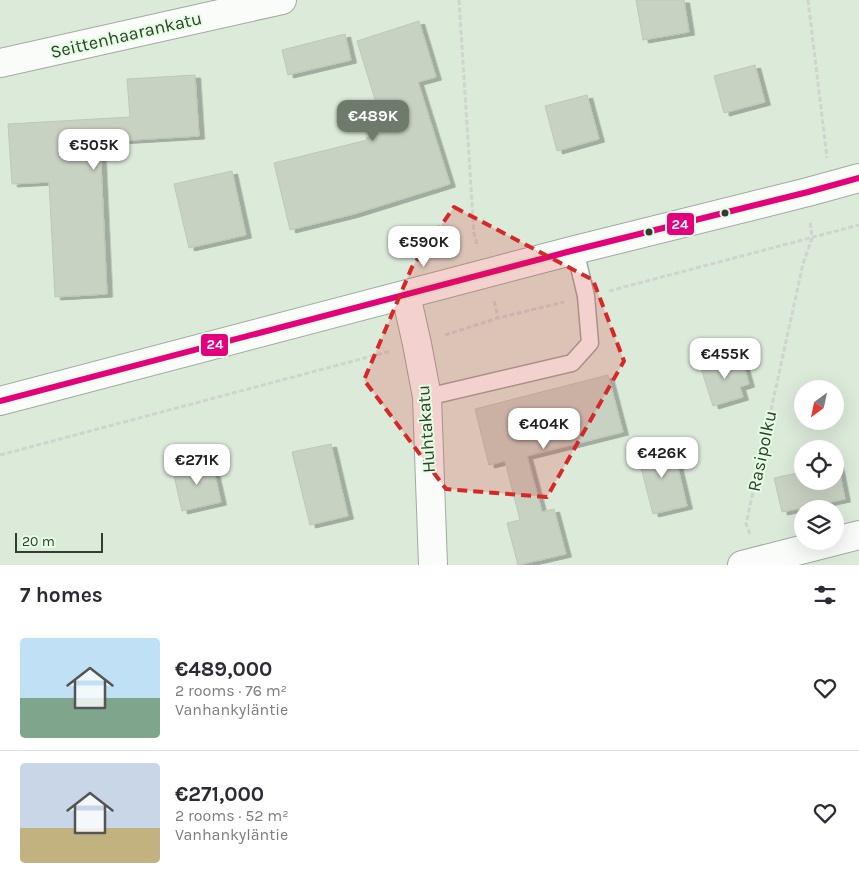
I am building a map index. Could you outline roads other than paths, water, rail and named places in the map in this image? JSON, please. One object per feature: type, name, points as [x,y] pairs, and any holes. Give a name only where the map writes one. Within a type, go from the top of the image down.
[{"type":"street","name":"Seittenhaarankatu","points":[[0,63],[282,0]]},
{"type":"street","points":[[0,401],[859,178]]},
{"type":"street","name":"Huhtakatu","points":[[406,295],[427,397],[433,565]]},
{"type":"street","points":[[750,563],[859,535]]},
{"type":"lane","points":[[427,397],[572,363],[590,343],[586,296],[576,250]]}]
